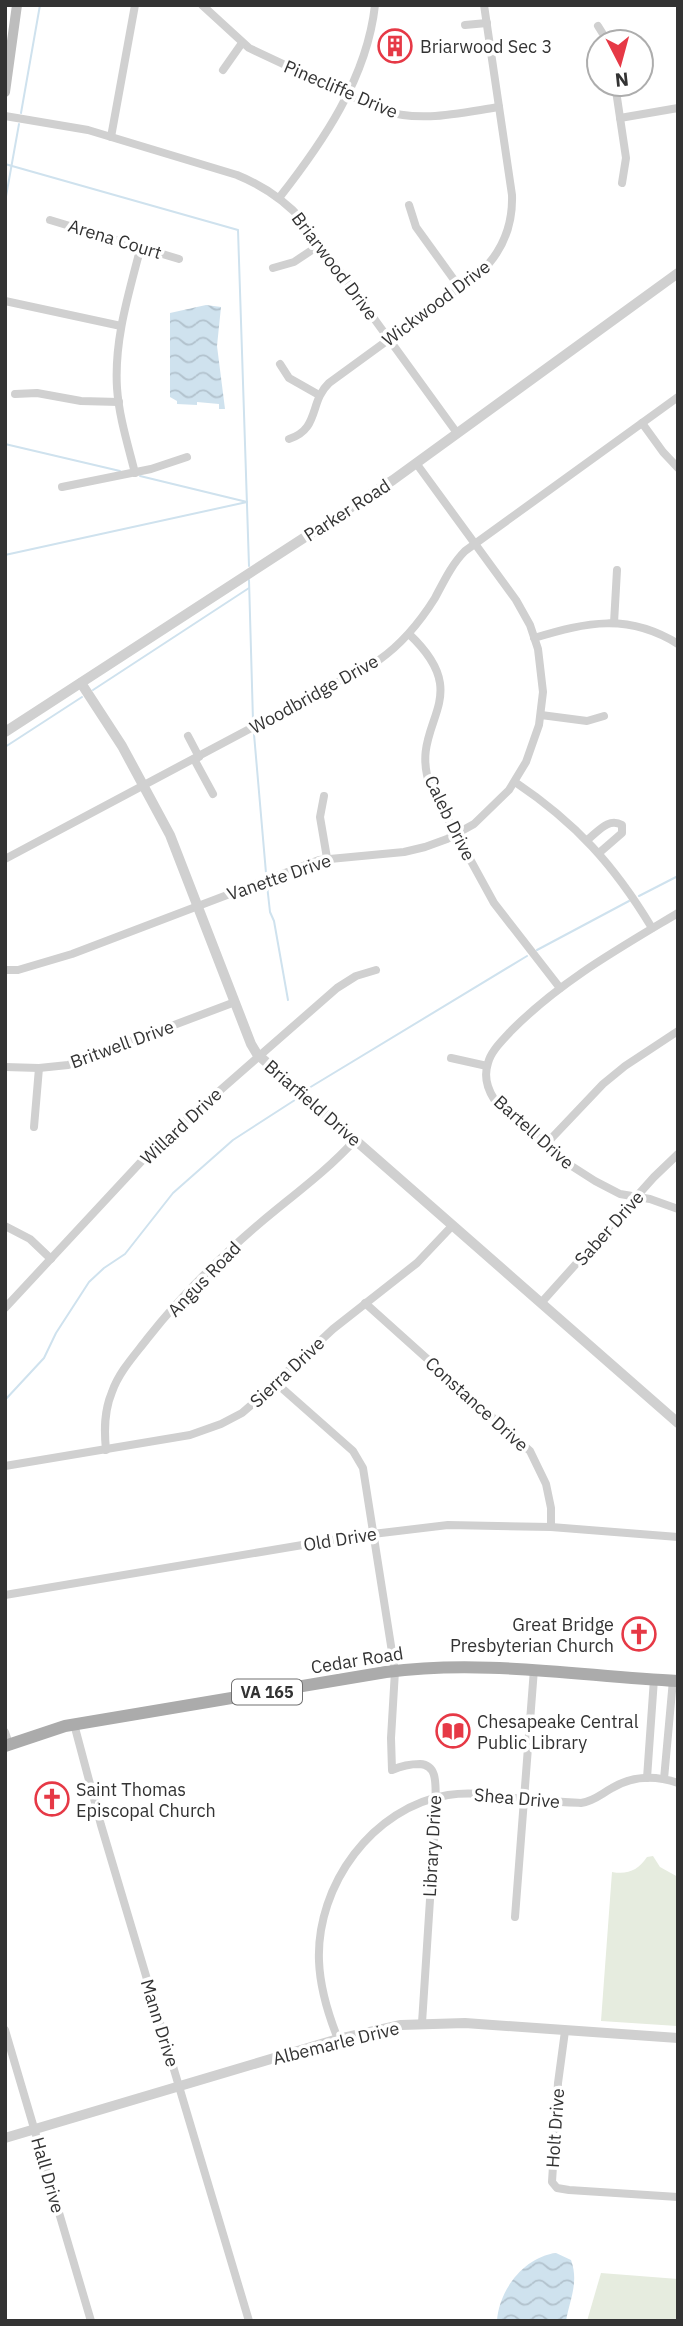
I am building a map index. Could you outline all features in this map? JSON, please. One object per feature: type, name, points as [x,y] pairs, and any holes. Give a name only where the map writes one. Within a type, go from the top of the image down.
[{"type":"main road","points":[[5,92],[17,5]]},
{"type":"main road","name":"Cedar Road","points":[[7,1741],[74,1724],[395,1671],[451,1667],[534,1669],[675,1681]]},
{"type":"street","points":[[111,137],[135,5]]},
{"type":"street","name":"Pinecliffe Drive","points":[[202,5],[242,43],[381,110],[411,117],[499,107]]},
{"type":"street","points":[[279,198],[318,148],[346,94],[367,46],[375,5]]},
{"type":"street","name":"Wickwood Drive","points":[[289,439],[301,435],[308,428],[319,395],[329,383],[460,288],[492,261],[506,238],[512,195],[484,5]]},
{"type":"street","points":[[465,25],[487,23]]},
{"type":"street","points":[[223,70],[242,43]]},
{"type":"street","points":[[617,98],[626,158],[622,183]]},
{"type":"street","points":[[620,118],[678,108]]},
{"type":"street","name":"Briarwood Drive","points":[[5,116],[72,127],[111,137],[237,175],[255,182],[279,198],[294,210],[321,244],[457,433]]},
{"type":"street","points":[[410,205],[416,227],[460,288]]},
{"type":"street","name":"Arena Court","points":[[50,220],[179,259]]},
{"type":"street","points":[[273,268],[294,262],[321,244]]},
{"type":"street","points":[[135,473],[119,402],[117,368],[121,326],[141,246]]},
{"type":"street","name":"Parker Road","points":[[5,732],[416,463],[678,273]]},
{"type":"street","points":[[5,301],[121,326]]},
{"type":"street","points":[[279,364],[289,378],[319,395]]},
{"type":"street","points":[[15,394],[37,393],[81,401],[119,402]]},
{"type":"street","name":"Woodbridge Drive","points":[[5,859],[388,654],[422,618],[455,561],[678,397]]},
{"type":"street","points":[[642,423],[678,468]]},
{"type":"street","points":[[62,487],[166,466],[187,457]]},
{"type":"street","name":"Vanette Drive","points":[[5,970],[18,970],[72,954],[309,863],[327,858],[404,852],[425,847],[456,835],[488,812],[515,782],[531,751],[541,715],[543,678],[534,638],[516,600],[416,463]]},
{"type":"street","points":[[614,623],[617,570]]},
{"type":"street","points":[[534,638],[572,626],[614,623],[640,627],[678,644]]},
{"type":"street","name":"Caleb Drive","points":[[409,634],[431,657],[440,680],[440,703],[427,744],[426,770],[431,788],[494,903],[560,988]]},
{"type":"street","name":"Briarfield Drive","points":[[81,683],[122,746],[170,835],[234,1002],[251,1044],[259,1055],[678,1423]]},
{"type":"street","points":[[541,715],[582,721],[604,716]]},
{"type":"street","points":[[188,736],[213,794]]},
{"type":"street","points":[[515,782],[552,807],[587,840],[631,895],[652,928]]},
{"type":"street","points":[[324,796],[320,817],[327,858]]},
{"type":"street","points":[[587,840],[608,823],[616,822],[622,825],[622,834],[599,853]]},
{"type":"street","points":[[452,1058],[487,1066],[499,1044],[560,988],[597,961],[678,913]]},
{"type":"street","name":"Willard Drive","points":[[5,1308],[152,1150],[337,988],[356,976],[376,970]]},
{"type":"street","name":"Britwell Drive","points":[[5,1067],[39,1068],[86,1060],[234,1002]]},
{"type":"street","points":[[546,1144],[603,1084],[678,1031]]},
{"type":"street","name":"Bartell Drive","points":[[487,1066],[487,1083],[494,1098],[577,1171],[620,1194],[650,1199],[678,1209]]},
{"type":"street","points":[[34,1128],[39,1068]]},
{"type":"street","name":"Angus Road","points":[[106,1450],[106,1413],[111,1393],[123,1370],[155,1329],[206,1273],[260,1223],[316,1179],[355,1140]]},
{"type":"street","name":"Saber Drive","points":[[541,1303],[678,1154]]},
{"type":"street","points":[[5,1226],[30,1239],[51,1259]]},
{"type":"street","name":"Sierra Drive","points":[[5,1466],[206,1431],[242,1413],[303,1354],[417,1263],[452,1226]]},
{"type":"street","name":"Constance Drive","points":[[365,1303],[530,1451],[548,1491],[551,1527]]},
{"type":"street","points":[[276,1383],[359,1459],[363,1468],[395,1671]]},
{"type":"street","name":"Old Drive","points":[[5,1595],[373,1533],[448,1525],[551,1527],[678,1537]]},
{"type":"street","points":[[516,1915],[534,1669]]},
{"type":"street","name":"Library Drive","points":[[395,1671],[390,1738],[392,1770],[409,1764],[428,1765],[434,1776],[422,2023]]},
{"type":"street","points":[[647,1778],[654,1679]]},
{"type":"street","points":[[664,1779],[675,1681]]},
{"type":"street","name":"Mann Drive","points":[[74,1724],[249,2321]]},
{"type":"street","name":"Shea Drive","points":[[338,2039],[326,2004],[319,1961],[322,1926],[331,1894],[351,1859],[380,1826],[405,1808],[435,1798],[471,1793],[587,1802],[621,1783],[647,1778],[678,1783]]},
{"type":"street","name":"Albemarle Drive","points":[[5,2138],[380,2028],[422,2023],[478,2024],[678,2038]]},
{"type":"street","name":"Hall Drive","points":[[5,2030],[91,2321]]},
{"type":"street","name":"Holt Drive","points":[[565,2031],[552,2182],[557,2188],[569,2190],[678,2197]]},
{"type":"shaded area","points":[[653,1856],[660,1867],[678,1877],[677,2026],[601,2021],[612,1872],[632,1870],[647,1857]]},
{"type":"shaded area","points":[[601,2273],[678,2279],[678,2321],[587,2321]]},
{"type":"water","points":[[206,305],[221,307],[217,346],[225,409],[219,409],[219,404],[177,404],[177,401],[170,397],[170,313]]},
{"type":"water","points":[[556,2253],[571,2260],[573,2268],[573,2290],[566,2321],[497,2321],[503,2298],[515,2277],[534,2261]]},
{"type":"waterway","points":[[21,113],[40,5]]},
{"type":"waterway","points":[[5,202],[19,124]]},
{"type":"waterway","points":[[5,164],[238,230],[249,566]]},
{"type":"waterway","points":[[5,444],[120,471]]},
{"type":"waterway","points":[[140,476],[247,502]]},
{"type":"waterway","points":[[5,555],[247,502]]},
{"type":"waterway","points":[[249,580],[253,721]]},
{"type":"waterway","points":[[93,690],[249,588]]},
{"type":"waterway","points":[[5,747],[82,697]]},
{"type":"waterway","points":[[254,734],[266,873]]},
{"type":"waterway","points":[[639,896],[678,876]]},
{"type":"waterway","points":[[267,885],[288,1000]]},
{"type":"waterway","points":[[537,950],[629,901]]},
{"type":"waterway","points":[[304,1091],[527,956]]},
{"type":"waterway","points":[[5,1400],[44,1358],[56,1333],[89,1282],[125,1254],[173,1193],[233,1140],[298,1098]]},
{"type":"place","name":"Briarwood Sec 3","points":[[395,46]]},
{"type":"place","name":"Great Bridge Presbyterian Church","points":[[639,1634]]},
{"type":"place","name":"Chesapeake Central Public Library","points":[[453,1731]]},
{"type":"place","name":"Saint Thomas Episcopal Church","points":[[52,1799]]}]
